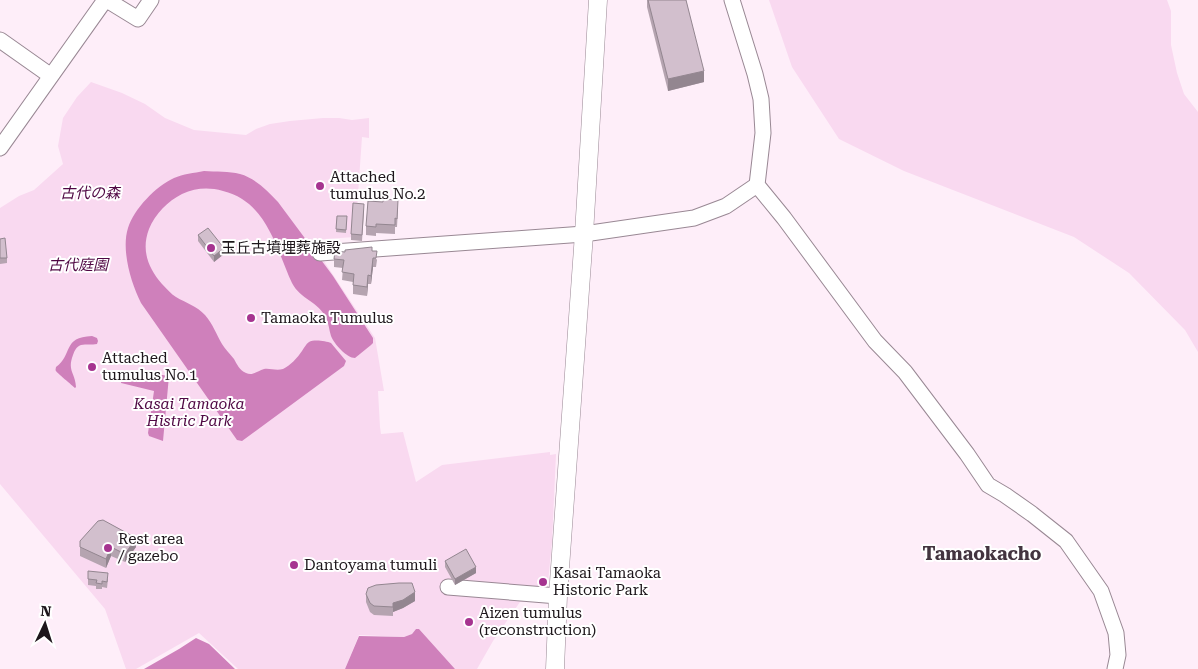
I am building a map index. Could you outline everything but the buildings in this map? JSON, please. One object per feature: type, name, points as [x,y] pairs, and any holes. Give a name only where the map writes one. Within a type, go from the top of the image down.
[{"type":"street","points":[[0,148],[106,0],[138,19],[151,0]]},
{"type":"street","points":[[555,669],[558,596],[584,234],[598,0]]},
{"type":"street","points":[[732,0],[761,99],[763,133],[757,185],[876,341],[905,372],[988,485],[1032,514],[1066,541],[1101,591],[1116,633],[1118,655],[1115,669]]},
{"type":"street","points":[[0,40],[51,76]]},
{"type":"street","points":[[320,253],[584,234],[694,218],[726,206],[757,185]]},
{"type":"street","points":[[448,587],[558,596]]},
{"type":"green space","points":[[769,0],[1167,0],[1171,11],[1171,45],[1177,73],[1184,94],[1198,112],[1198,352],[1185,330],[1129,273],[1074,237],[904,171],[839,139],[792,67]]},
{"type":"green space","name":"Kasai Tamaoka Histric Park","points":[[91,82],[122,93],[145,104],[165,118],[194,130],[246,135],[270,124],[290,121],[323,118],[352,120],[369,118],[369,138],[362,137],[355,237],[310,240],[375,338],[384,391],[378,391],[381,434],[403,432],[416,482],[442,465],[550,452],[550,455],[556,454],[552,542],[546,602],[520,602],[493,641],[477,669],[455,669],[419,629],[416,629],[412,634],[404,637],[359,635],[345,669],[238,669],[199,633],[136,669],[126,669],[105,609],[0,484],[0,208],[19,196],[34,190],[63,164],[58,146],[63,118],[77,97]]},
{"type":"shaded area","points":[[204,171],[227,172],[246,176],[270,194],[333,276],[373,338],[373,343],[355,358],[348,356],[338,346],[331,336],[323,313],[295,288],[264,221],[247,202],[223,191],[212,189],[197,189],[172,200],[158,213],[149,229],[146,244],[147,258],[157,278],[171,293],[205,315],[238,367],[251,374],[264,369],[283,369],[294,361],[311,341],[331,343],[346,361],[344,366],[242,441],[237,440],[141,303],[126,256],[128,228],[135,213],[146,199],[174,178]]},
{"type":"shaded area","points":[[92,336],[97,338],[97,344],[81,345],[76,349],[71,360],[75,388],[57,372],[56,367],[65,357],[72,343],[83,337]]},
{"type":"shaded area","points":[[137,371],[169,376],[163,441],[149,436],[148,433],[154,391],[121,383],[122,375]]},
{"type":"shaded area","points":[[416,629],[419,629],[455,669],[345,669],[359,636],[404,637],[412,634]]},
{"type":"shaded area","points":[[196,638],[209,644],[235,669],[144,669],[179,649]]},
{"type":"place","name":"Attached tumulus No.2","points":[[320,186]]},
{"type":"place","name":"玉丘古墳埋葬施設","points":[[211,248]]},
{"type":"place","name":"Tamaoka Tumulus","points":[[251,318]]},
{"type":"place","name":"Attached tumulus No.1","points":[[92,367]]},
{"type":"place","name":"Rest area / gazebo","points":[[108,548]]},
{"type":"place","name":"Dantoyama tumuli","points":[[294,565]]},
{"type":"place","name":"Kasai Tamaoka Historic Park","points":[[543,582]]},
{"type":"place","name":"Aizen tumulus (reconstruction)","points":[[469,622]]},
{"type":"district","name":"Tamaokacho","points":[[982,554]]},
{"type":"park label","name":"古代の森","points":[[90,193]]},
{"type":"park label","name":"古代庭園","points":[[78,265]]}]
